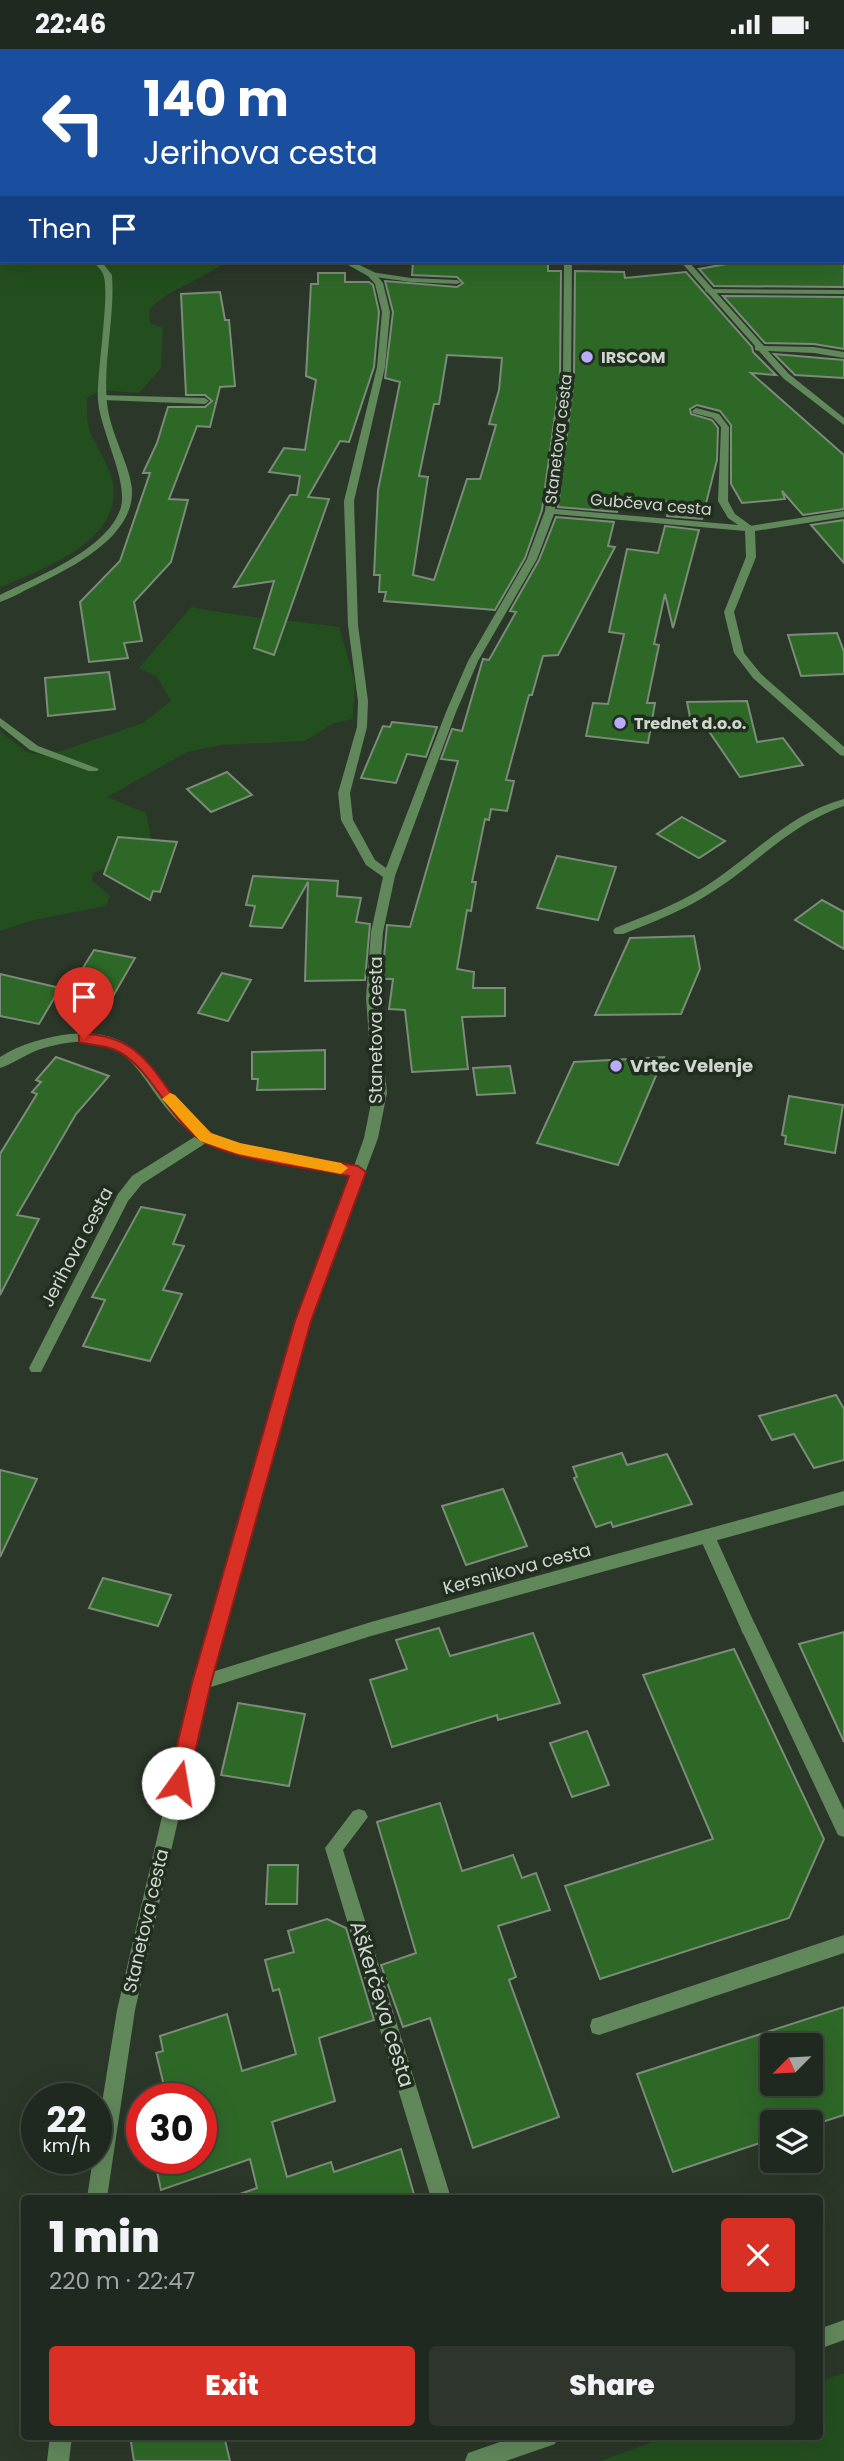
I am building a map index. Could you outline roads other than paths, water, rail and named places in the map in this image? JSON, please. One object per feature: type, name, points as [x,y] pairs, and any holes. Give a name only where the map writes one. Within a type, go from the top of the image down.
[{"type":"street","points":[[0,599],[83,554],[115,530],[125,512],[127,491],[105,419],[102,397],[109,290],[107,275],[98,263]]},
{"type":"street","points":[[350,263],[371,274],[411,281],[457,282]]},
{"type":"street","name":"Stanetova cesta","points":[[97,2195],[126,2010],[201,1683],[303,1321],[371,1138],[380,1093],[372,998],[377,932],[389,876],[473,661],[532,559],[550,511],[566,379],[568,263]]},
{"type":"street","points":[[686,263],[758,348],[795,384],[844,422]]},
{"type":"street","points":[[371,274],[379,283],[386,312],[381,367],[349,501],[353,625],[363,701],[362,727],[344,793],[347,820],[370,862],[389,876]]},
{"type":"street","points":[[709,291],[844,292]]},
{"type":"street","points":[[758,348],[814,350],[844,355]]},
{"type":"street","points":[[102,397],[205,401]]},
{"type":"street","points":[[696,411],[716,416],[725,427],[723,501],[731,516],[750,529],[751,557],[729,612],[739,653],[757,676],[844,754]]},
{"type":"street","name":"Gubčeva cesta","points":[[550,511],[750,529],[844,514]]},
{"type":"street","points":[[0,721],[34,748],[93,769]]},
{"type":"street","points":[[619,931],[709,889],[779,832],[813,811],[844,802]]},
{"type":"street","points":[[0,1064],[8,1057],[35,1046],[68,1038],[100,1039],[123,1047],[143,1064],[181,1114],[205,1137],[238,1149],[358,1172]]},
{"type":"street","name":"Jerihova cesta","points":[[36,1368],[123,1198],[137,1180],[205,1137]]},
{"type":"street","name":"Kersnikova cesta","points":[[201,1683],[371,1629],[844,1498]]},
{"type":"street","points":[[707,1537],[844,1829]]},
{"type":"street","name":"Aškerčeva cesta","points":[[359,1817],[334,1848],[440,2195]]},
{"type":"street","points":[[599,2027],[844,1944]]},
{"type":"street","points":[[823,2338],[844,2330]]},
{"type":"street","points":[[58,2461],[61,2440]]},
{"type":"street","points":[[476,2461],[516,2441]]},
{"type":"place","name":"IRSCOM","points":[[587,357]]},
{"type":"place","name":"Trednet d.o.o.","points":[[620,723]]},
{"type":"place","name":"Vrtec Velenje","points":[[616,1066]]}]
